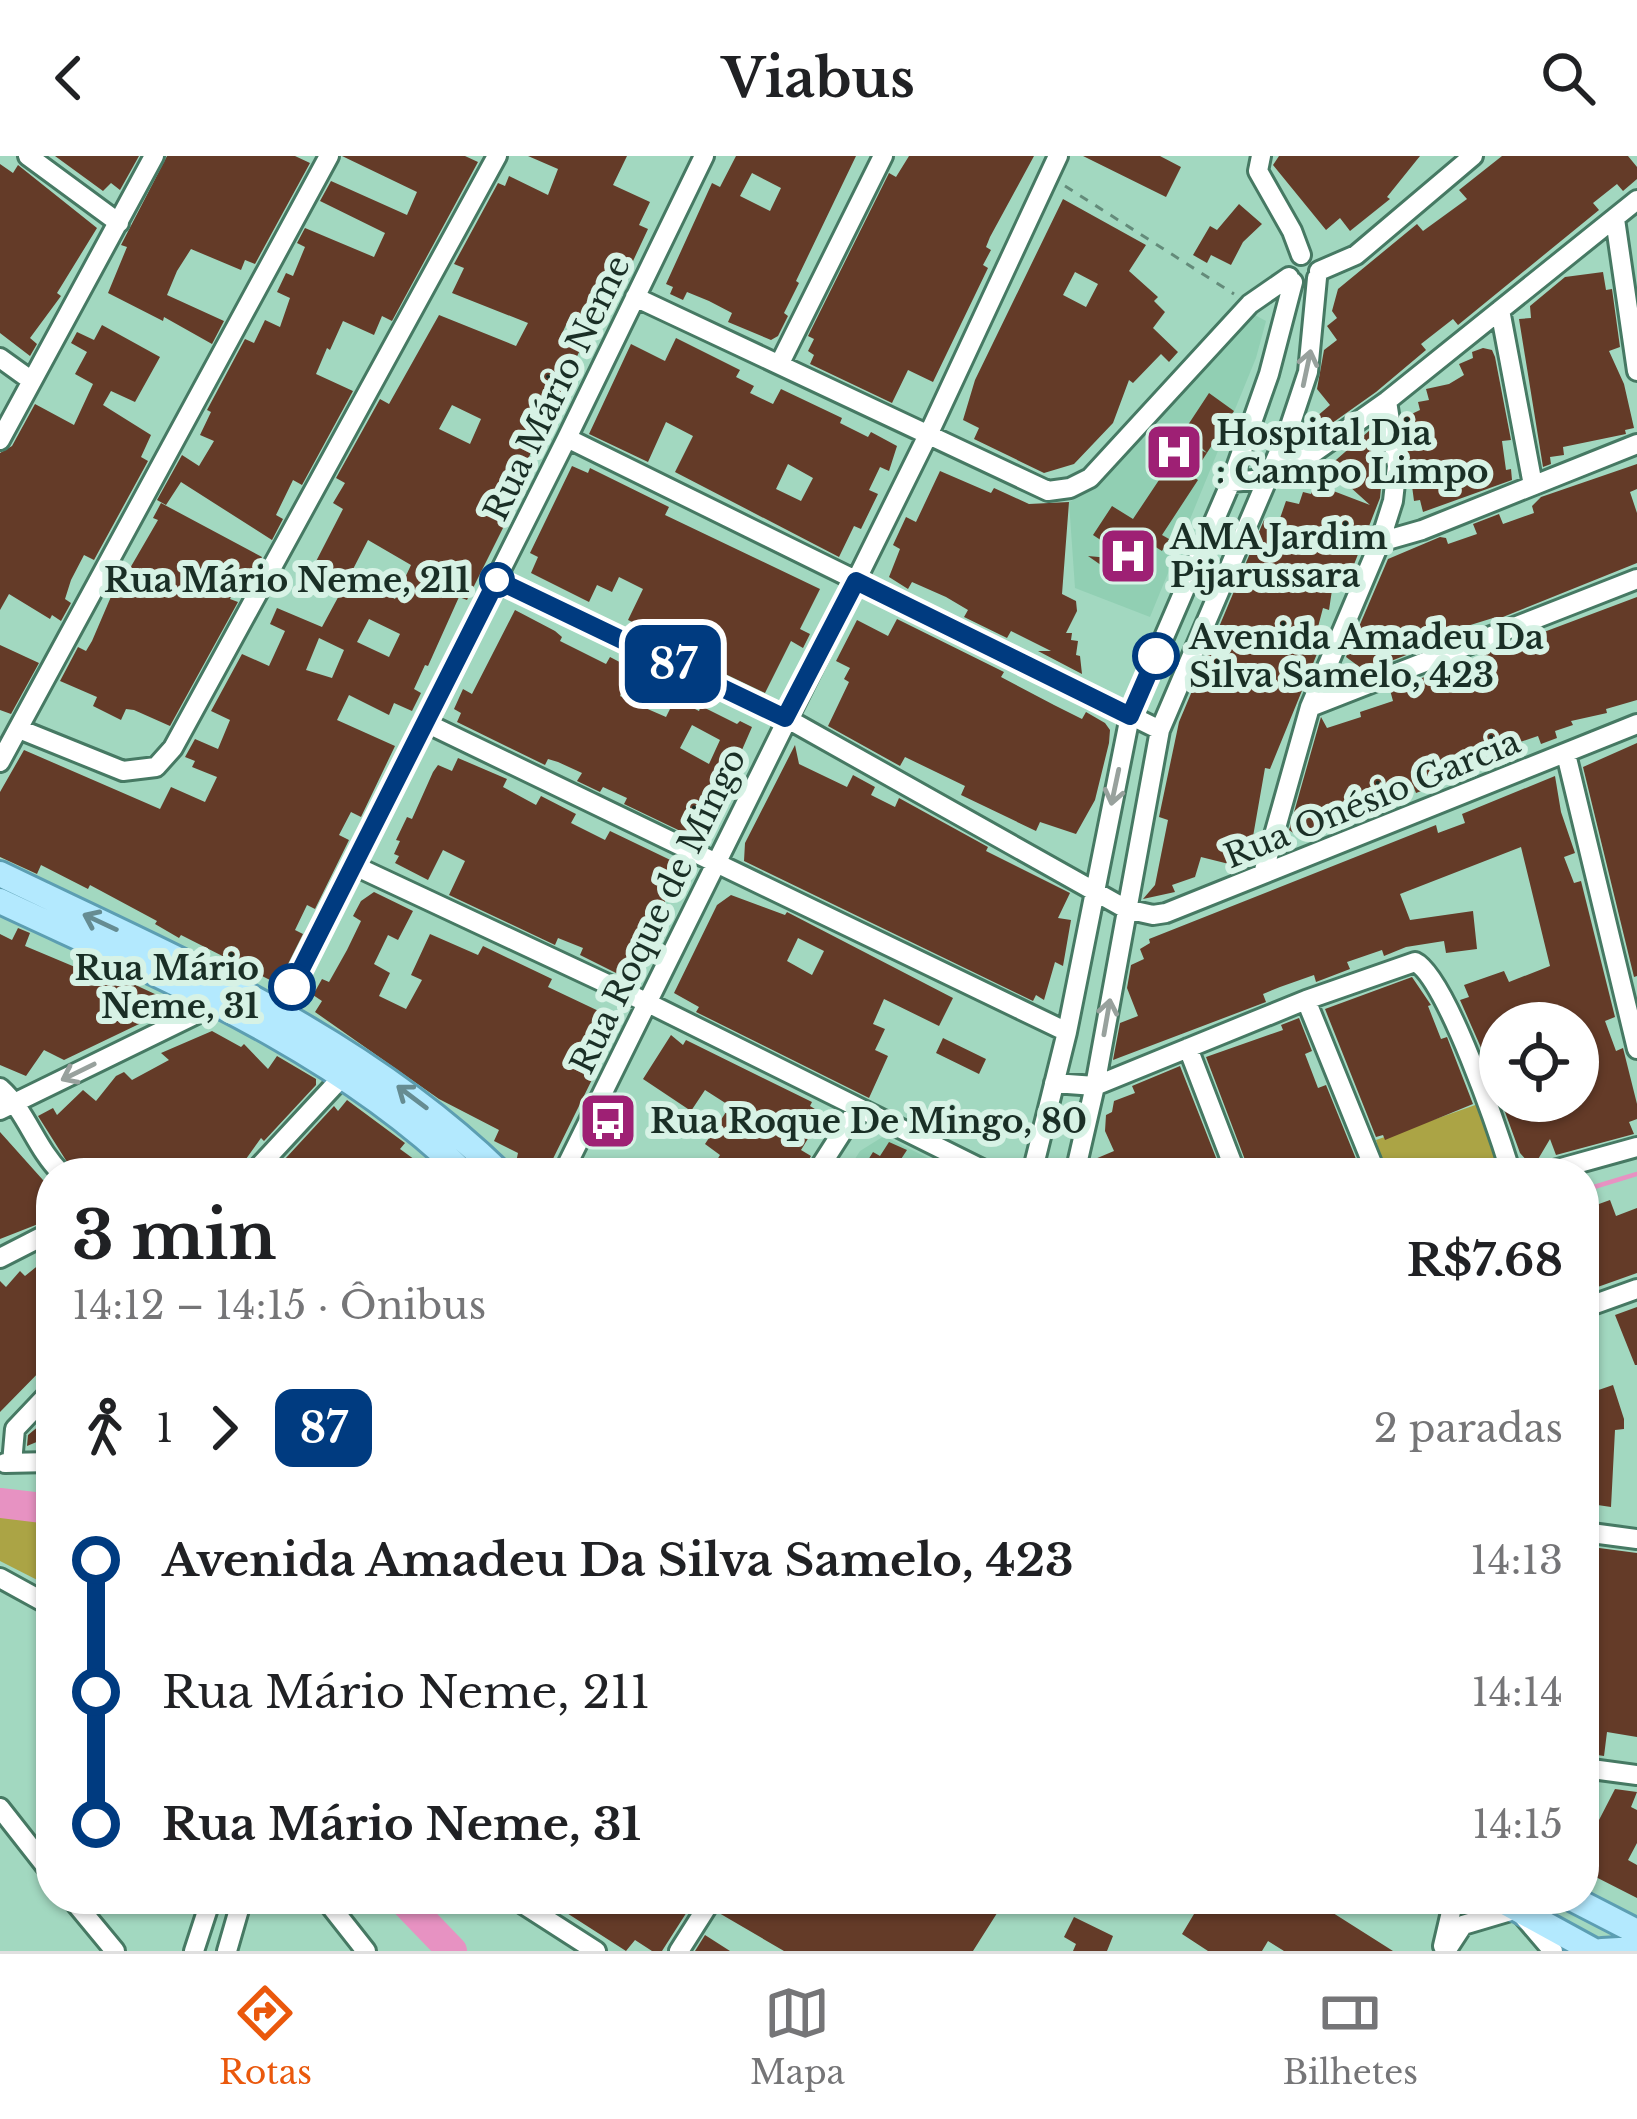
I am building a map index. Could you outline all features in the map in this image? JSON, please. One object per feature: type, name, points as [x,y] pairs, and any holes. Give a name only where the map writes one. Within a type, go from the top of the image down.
[{"type":"main road","points":[[0,874],[275,1022],[360,1059],[413,1097],[483,1158]]},
{"type":"main road","points":[[0,901],[217,1004],[275,1022],[438,1158]]},
{"type":"main road","points":[[1599,1913],[1637,1933]]},
{"type":"main road","points":[[1527,1914],[1598,1951],[1637,1949]]},
{"type":"street","points":[[28,156],[118,223]]},
{"type":"street","points":[[0,440],[154,156]]},
{"type":"street","points":[[0,763],[329,156]]},
{"type":"street","points":[[19,729],[122,771],[156,767],[173,748],[496,156]]},
{"type":"street","name":"Rua Mário Neme","points":[[275,1022],[704,156]]},
{"type":"street","points":[[780,364],[883,156]]},
{"type":"street","name":"Rua Roque de Mingo","points":[[570,1158],[929,433],[1058,156]]},
{"type":"street","points":[[1261,156],[1258,171],[1300,255]]},
{"type":"street","points":[[1291,279],[1306,286],[1318,274],[1356,255],[1474,156]]},
{"type":"street","points":[[1231,482],[1265,479],[1310,456],[1387,401],[1637,200]]},
{"type":"street","points":[[1615,219],[1637,370]]},
{"type":"street","points":[[1079,1158],[1160,730],[1290,426],[1308,372],[1318,274],[1314,259],[1300,255]]},
{"type":"street","points":[[1036,1158],[1130,716],[1231,482],[1269,374],[1291,279],[1290,263],[1300,255]]},
{"type":"street","points":[[635,297],[1048,491],[1070,488],[1090,478],[1250,304],[1291,279]]},
{"type":"street","points":[[1250,304],[1266,306],[1282,317]]},
{"type":"street","points":[[1500,310],[1533,485]]},
{"type":"street","points":[[0,358],[32,381]]},
{"type":"street","points":[[1263,874],[1310,706],[1393,501],[1397,466],[1387,401]]},
{"type":"street","points":[[568,438],[1160,730]]},
{"type":"street","points":[[1380,542],[1422,530],[1637,444]]},
{"type":"street","points":[[1310,706],[1637,579]]},
{"type":"street","points":[[497,580],[785,718],[1126,909]]},
{"type":"street","points":[[424,722],[1066,1032]]},
{"type":"street","name":"Rua Onésio Garcia","points":[[1126,909],[1166,913],[1637,724]]},
{"type":"street","points":[[1566,754],[1637,1049]]},
{"type":"street","points":[[355,866],[648,1003],[958,1158]]},
{"type":"street","points":[[1054,1084],[1095,1086],[1306,1000],[1406,963],[1420,963],[1450,1015],[1506,1158]]},
{"type":"street","points":[[1306,1000],[1370,1158]]},
{"type":"street","points":[[8,1106],[217,1004]]},
{"type":"street","points":[[1188,1048],[1230,1158]]},
{"type":"street","points":[[267,1158],[343,1076]]},
{"type":"street","points":[[0,1088],[45,1158]]},
{"type":"street","points":[[825,1158],[856,1109]]},
{"type":"street","points":[[1597,1158],[1637,1147]]},
{"type":"street","points":[[0,1258],[36,1240]]},
{"type":"street","points":[[1599,1303],[1637,1289]]},
{"type":"street","points":[[36,1406],[8,1435],[6,1463],[36,1462]]},
{"type":"street","points":[[1599,1534],[1637,1539]]},
{"type":"street","points":[[1,1584],[36,1599]]},
{"type":"street","points":[[1599,1770],[1637,1775]]},
{"type":"street","points":[[0,1808],[36,1854]]},
{"type":"street","points":[[84,1914],[115,1951]]},
{"type":"street","points":[[194,1951],[206,1914]]},
{"type":"street","points":[[227,1951],[238,1914]]},
{"type":"street","points":[[338,1914],[366,1951]]},
{"type":"street","points":[[538,1914],[596,1951]]},
{"type":"street","points":[[679,1951],[702,1914]]},
{"type":"street","points":[[1444,1951],[1451,1914]]},
{"type":"street","points":[[1444,1951],[1463,1925],[1487,1914]]},
{"type":"street","points":[[1517,1914],[1552,1951]]},
{"type":"path","points":[[1049,176],[1250,304]]},
{"type":"shaded area","name":"Hospital Dia : Campo Limpo","points":[[1251,313],[1266,321],[1256,358],[1150,617],[1075,588],[1069,502],[1095,489]]},
{"type":"shaded area","points":[[1479,1104],[1479,1122],[1487,1122],[1498,1158],[1381,1158],[1376,1140]]},
{"type":"shaded area","points":[[884,1136],[928,1158],[856,1158]]},
{"type":"shaded area","points":[[0,1505],[36,1513],[36,1579],[0,1561]]},
{"type":"building","points":[[55,156],[139,156],[120,190],[111,183],[103,191]]},
{"type":"building","points":[[167,156],[295,156],[310,163],[255,264],[245,260],[241,270],[191,249],[177,271],[167,295],[224,321],[212,344],[108,293],[127,247],[121,245]]},
{"type":"building","points":[[342,156],[465,156],[478,162],[392,321],[382,316],[374,335],[343,321],[330,350],[327,348],[316,374],[353,391],[302,485],[293,480],[276,515],[283,519],[272,540],[181,482],[166,505],[157,500],[182,455],[199,466],[214,441],[200,435],[211,412],[207,410],[245,339],[254,343],[265,320],[280,327],[290,298],[277,292],[286,273],[293,276],[305,247],[297,243],[305,228],[374,257],[385,233],[320,201],[331,181],[407,215],[417,192]]},
{"type":"building","points":[[528,156],[627,156],[613,185],[650,202],[639,225],[648,229],[612,306],[591,296],[580,318],[571,314],[560,338],[581,348],[570,371],[578,375],[567,398],[559,394],[547,417],[536,441],[544,444],[538,456],[531,453],[513,488],[521,492],[467,600],[459,597],[425,665],[414,689],[421,693],[412,711],[394,703],[389,715],[349,695],[337,720],[395,746],[361,817],[351,812],[339,835],[349,840],[315,909],[307,905],[295,930],[303,934],[278,984],[179,938],[90,885],[88,889],[41,865],[37,874],[0,857],[0,792],[24,750],[160,809],[171,787],[205,802],[217,777],[192,767],[195,761],[185,757],[195,739],[218,749],[230,720],[211,711],[242,654],[269,666],[285,631],[270,624],[277,608],[322,627],[342,590],[310,573],[343,509],[333,503],[345,483],[336,478],[380,399],[389,404],[439,315],[516,346],[528,323],[452,293],[464,268],[454,264],[498,183],[505,186],[509,176],[548,195],[558,169]],"holes":[[[452,405],[481,419],[470,444],[439,429]],[[368,540],[411,565],[395,599],[350,575]],[[369,619],[400,634],[389,657],[357,642]],[[319,638],[344,650],[332,678],[306,670]]]},
{"type":"building","points":[[736,156],[856,156],[796,281],[784,313],[788,316],[771,340],[728,322],[732,313],[709,301],[687,292],[683,300],[670,294],[673,287],[666,284],[712,183],[720,187]],"holes":[[[752,173],[781,188],[770,211],[740,196]]]},
{"type":"building","points":[[909,156],[1034,156],[990,237],[986,247],[991,250],[983,265],[988,268],[933,382],[908,370],[892,403],[810,364],[814,355],[808,351],[814,339],[808,336],[889,173],[896,177]]},
{"type":"building","points":[[1083,156],[1160,156],[1181,167],[1166,197]]},
{"type":"building","points":[[1279,156],[1420,156],[1387,197],[1390,199],[1350,231],[1340,218],[1326,230],[1273,165]]},
{"type":"building","points":[[1502,156],[1628,156],[1637,167],[1637,179],[1623,191],[1617,184],[1593,203],[1599,210],[1458,325],[1453,319],[1421,344],[1426,350],[1376,392],[1328,426],[1321,424],[1315,418],[1330,405],[1317,389],[1324,350],[1337,340],[1327,326],[1337,318],[1332,311],[1338,289],[1417,224],[1423,231],[1467,199],[1459,190]]},
{"type":"building","points":[[0,164],[13,173],[18,165],[97,228],[57,293],[61,296],[30,338],[37,344],[30,356],[0,333]]},
{"type":"building","points":[[1063,199],[1146,245],[1129,271],[1158,297],[1154,301],[1165,312],[1153,328],[1178,352],[1169,362],[1161,354],[1133,383],[1129,380],[1113,423],[1074,464],[1044,473],[974,439],[979,428],[963,420],[975,380]],"holes":[[[1075,272],[1098,284],[1086,307],[1063,295]]]},
{"type":"building","points":[[1239,204],[1262,224],[1243,242],[1231,265],[1211,255],[1207,263],[1193,255],[1210,226],[1217,230]]},
{"type":"building","points":[[1603,272],[1606,290],[1612,289],[1620,347],[1609,351],[1624,384],[1634,428],[1625,430],[1626,434],[1563,447],[1564,455],[1550,457],[1551,464],[1543,467],[1519,319],[1531,318],[1530,306],[1565,277]]},
{"type":"building","points":[[102,325],[160,357],[135,402],[111,391],[103,405],[151,435],[141,457],[148,461],[94,560],[84,555],[71,580],[65,599],[71,603],[61,621],[9,594],[0,610],[0,453],[12,446],[35,404],[74,425],[93,384],[75,374],[87,352],[71,343],[77,332],[94,340]]},
{"type":"building","points":[[676,338],[740,370],[736,377],[754,386],[750,393],[773,404],[781,389],[842,418],[840,423],[868,437],[871,432],[897,446],[889,471],[880,467],[869,490],[878,494],[861,529],[854,526],[839,557],[675,472],[693,436],[666,422],[648,462],[589,434],[631,344],[665,361]],"holes":[[[788,464],[813,478],[801,501],[776,489]]]},
{"type":"building","points":[[1483,348],[1492,350],[1495,357],[1511,440],[1502,441],[1506,470],[1511,469],[1512,480],[1423,512],[1420,500],[1414,501],[1403,418],[1420,410],[1418,402],[1429,400],[1426,389],[1464,375],[1459,364]]},
{"type":"building","points":[[1209,393],[1234,411],[1207,453],[1184,431]]},
{"type":"building","points":[[1370,430],[1378,433],[1383,466],[1380,498],[1346,585],[1338,583],[1329,610],[1323,608],[1314,642],[1321,644],[1270,769],[1265,768],[1251,848],[1245,846],[1237,866],[1201,857],[1195,877],[1172,885],[1175,892],[1143,899],[1155,885],[1168,820],[1159,817],[1179,722],[1264,520],[1278,524],[1286,501],[1299,504],[1303,492],[1311,494],[1315,484],[1370,505],[1328,467]]},
{"type":"building","points":[[1179,439],[1207,453],[1192,476],[1198,480],[1162,535],[1169,539],[1162,551],[1154,546],[1128,584],[1088,556],[1131,560],[1093,535],[1112,506],[1133,519],[1171,462],[1166,457]]},
{"type":"building","points":[[1637,464],[1637,489],[1630,492],[1637,513],[1637,563],[1493,621],[1451,631],[1453,637],[1365,671],[1346,657],[1388,559],[1440,537],[1448,544],[1477,534],[1473,524],[1499,514],[1503,524],[1534,513],[1532,506],[1541,497]]},
{"type":"building","points":[[572,466],[588,473],[590,468],[669,507],[665,515],[820,589],[800,629],[810,634],[803,648],[791,641],[765,693],[698,661],[702,647],[678,635],[674,641],[628,620],[643,589],[619,577],[612,592],[597,585],[589,602],[531,573],[538,557],[530,553]]},
{"type":"building","points":[[940,471],[1029,504],[1069,502],[1062,594],[1076,601],[1077,611],[1066,633],[1078,641],[1076,655],[1082,674],[1038,651],[1051,651],[1011,631],[1007,638],[964,617],[968,610],[946,597],[912,582],[908,589],[889,577],[900,549],[893,545],[906,517],[916,522]]},
{"type":"building","points":[[161,503],[262,557],[251,578],[242,574],[230,599],[238,602],[170,726],[126,709],[121,720],[93,706],[97,697],[60,681],[78,647],[86,651],[92,641],[113,592],[158,520],[153,518]]},
{"type":"building","points":[[1637,597],[1637,700],[1571,721],[1573,725],[1555,731],[1557,738],[1541,744],[1538,736],[1497,750],[1500,761],[1416,793],[1413,785],[1368,799],[1370,802],[1350,809],[1352,818],[1321,830],[1298,836],[1289,830],[1321,717],[1327,728],[1361,717],[1360,712],[1393,701],[1390,690]]},
{"type":"building","points":[[515,610],[555,631],[560,641],[606,664],[610,657],[633,669],[620,696],[666,717],[675,699],[752,727],[728,782],[734,785],[707,839],[699,834],[697,839],[624,804],[627,798],[577,781],[582,773],[548,759],[545,765],[457,722],[461,713],[454,709],[463,689],[472,694]],"holes":[[[692,725],[720,740],[709,764],[680,748]]]},
{"type":"building","points":[[897,619],[1004,672],[1001,677],[1082,719],[1086,712],[1105,723],[1109,743],[1095,800],[1076,834],[1040,822],[1036,831],[961,795],[965,786],[905,757],[900,766],[828,726],[849,682],[844,679],[850,668],[836,661],[857,620],[888,636]]},
{"type":"building","points":[[0,645],[39,663],[11,714],[0,710]]},
{"type":"building","points":[[1637,743],[1637,976],[1634,977],[1583,767]]},
{"type":"building","points":[[795,745],[799,764],[847,787],[853,775],[875,787],[871,795],[895,807],[899,798],[988,847],[986,851],[1070,893],[1058,918],[1071,920],[1063,966],[1055,962],[1044,1000],[1036,995],[1033,1001],[744,861],[745,843]]},
{"type":"building","points":[[458,758],[507,779],[503,787],[536,805],[541,796],[576,814],[571,823],[605,840],[610,831],[687,868],[690,873],[681,894],[671,889],[628,979],[580,955],[583,948],[558,938],[555,945],[449,895],[465,861],[443,850],[428,880],[395,863],[400,841],[396,840],[407,817],[412,819],[433,772],[438,765],[452,771]]},
{"type":"building","points":[[1555,776],[1575,853],[1564,857],[1574,883],[1581,881],[1615,1017],[1605,1021],[1616,1051],[1623,1048],[1637,1104],[1637,1119],[1629,1122],[1634,1134],[1556,1155],[1550,1139],[1539,1158],[1524,1158],[1520,1153],[1509,1122],[1599,1122],[1599,1002],[1479,1002],[1479,1043],[1460,1000],[1469,997],[1464,985],[1504,971],[1509,982],[1550,966],[1521,847],[1400,894],[1410,920],[1473,911],[1477,949],[1446,953],[1444,941],[1384,956],[1382,950],[1347,962],[1350,969],[1316,982],[1314,975],[1280,987],[1263,994],[1266,1002],[1113,1060],[1120,1023],[1138,1016],[1127,988],[1131,965],[1144,959],[1140,949],[1149,939],[1436,825],[1438,833],[1465,823],[1462,814]]},
{"type":"building","points":[[374,892],[413,911],[398,940],[388,935],[374,964],[390,973],[379,996],[406,1009],[422,980],[411,975],[430,934],[478,955],[483,946],[552,979],[548,987],[605,1014],[603,1019],[608,1021],[600,1038],[610,1043],[553,1158],[517,1158],[518,1153],[494,1141],[499,1130],[439,1099],[315,1012],[322,1001],[313,995],[322,979],[329,982],[347,950],[361,921],[353,916],[361,901]]},
{"type":"building","points":[[731,895],[787,912],[953,998],[939,1026],[884,999],[873,1024],[885,1029],[875,1050],[888,1056],[869,1098],[696,1012],[699,1007],[674,993],[717,905]],"holes":[[[798,938],[824,951],[812,975],[787,961]]]},
{"type":"building","points":[[18,928],[30,933],[25,946],[75,967],[86,962],[157,995],[160,1014],[64,1060],[44,1050],[26,1076],[0,1065],[0,934],[12,940]]},
{"type":"building","points":[[1412,977],[1431,1005],[1441,1039],[1447,1037],[1473,1104],[1385,1140],[1383,1135],[1376,1137],[1325,1009]]},
{"type":"building","points":[[1299,1018],[1312,1051],[1305,1054],[1318,1088],[1326,1085],[1356,1158],[1244,1158],[1206,1057],[1283,1030],[1281,1025]]},
{"type":"building","points":[[212,1031],[241,1047],[244,1044],[268,1069],[277,1056],[316,1079],[316,1085],[247,1158],[65,1158],[38,1116],[53,1108],[57,1115],[83,1090],[96,1101],[116,1076],[124,1072],[132,1080],[169,1060],[161,1053]]},
{"type":"building","points":[[671,1035],[683,1045],[686,1040],[812,1102],[810,1106],[823,1114],[801,1150],[811,1156],[718,1158],[705,1144],[730,1106],[705,1090],[691,1111],[643,1079]]},
{"type":"building","points":[[943,1038],[986,1059],[979,1074],[936,1053]]},
{"type":"building","points":[[1180,1066],[1216,1158],[1097,1158],[1114,1151],[1105,1131],[1106,1115],[1112,1112],[1114,1101],[1135,1093],[1132,1086]]},
{"type":"building","points":[[347,1100],[405,1143],[400,1149],[412,1158],[286,1158],[334,1106],[338,1111]]},
{"type":"building","points":[[0,1132],[36,1172],[36,1225],[0,1239]]},
{"type":"building","points":[[889,1142],[907,1150],[902,1158],[869,1158],[873,1152],[880,1156]]},
{"type":"building","points":[[1610,1200],[1616,1216],[1637,1208],[1637,1273],[1599,1287],[1599,1204]]},
{"type":"building","points":[[36,1267],[36,1375],[0,1412],[0,1281],[6,1287],[20,1271],[25,1276]]},
{"type":"building","points":[[1637,1307],[1637,1365],[1635,1365],[1615,1315]]},
{"type":"building","points":[[1613,1385],[1624,1419],[1624,1429],[1615,1430],[1611,1507],[1599,1505],[1599,1390]]},
{"type":"building","points":[[36,1428],[36,1442],[27,1446],[28,1435]]},
{"type":"building","points":[[1599,1548],[1637,1553],[1637,1737],[1607,1732],[1604,1756],[1599,1755]]},
{"type":"building","points":[[1615,1789],[1637,1792],[1631,1807],[1637,1810],[1637,1843],[1628,1860],[1637,1865],[1637,1898],[1599,1879],[1599,1820]]},
{"type":"building","points":[[568,1914],[686,1914],[662,1951],[652,1951],[635,1940],[626,1951]]},
{"type":"building","points":[[721,1914],[996,1914],[973,1951],[784,1951]]},
{"type":"building","points":[[1194,1914],[1335,1914],[1393,1951],[1284,1951],[1268,1941],[1262,1951],[1208,1951],[1182,1934]]},
{"type":"building","points":[[1074,1917],[1113,1936],[1107,1951],[1073,1951],[1076,1944],[1064,1937]]},
{"type":"building","points":[[705,1935],[730,1951],[695,1951]]},
{"type":"waterway","points":[[1599,1185],[1637,1174]]},
{"type":"waterway","points":[[0,1503],[36,1507]]},
{"type":"waterway","points":[[416,1914],[452,1951]]},
{"type":"bus line","name":"87","points":[[292,987],[497,580],[785,718],[856,581],[1130,716],[1156,656]]},
{"type":"place","name":"Hospital Dia : Campo Limpo","points":[[1174,452]]},
{"type":"place","name":"AMA Jardim Pijarussara","points":[[1128,556]]},
{"type":"place","name":"Rua Mário Neme, 211","points":[[497,580]]},
{"type":"place","name":"Avenida Amadeu Da Silva Samelo, 423","points":[[1156,656]]},
{"type":"place","name":"Rua Mário Neme, 31","points":[[292,987]]},
{"type":"place","name":"Rua Roque De Mingo, 80","points":[[608,1121]]}]
